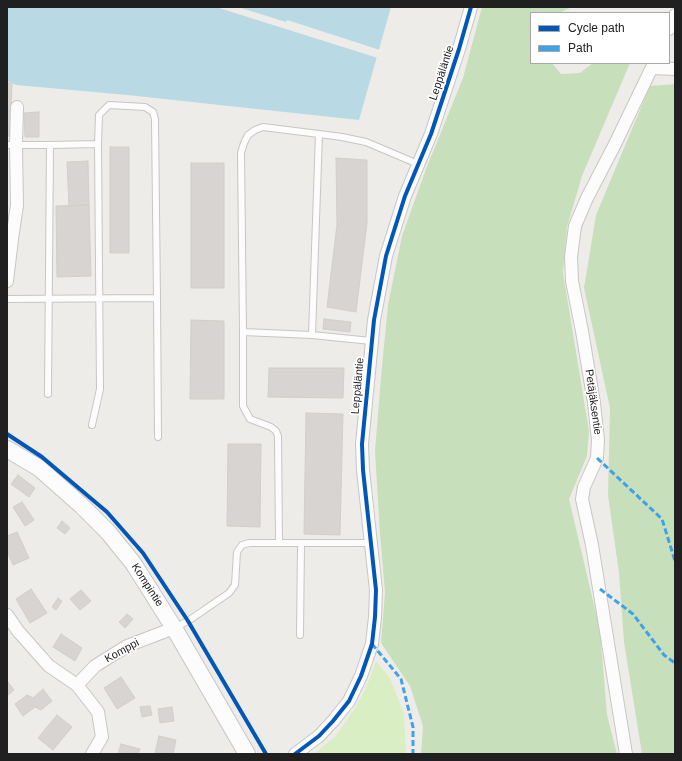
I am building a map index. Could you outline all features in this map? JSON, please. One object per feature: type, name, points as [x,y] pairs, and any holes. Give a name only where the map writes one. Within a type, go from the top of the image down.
[{"type":"street","name":"Leppäläntie","points":[[295,754],[318,736],[333,721],[349,701],[361,676],[372,644],[376,590],[363,470],[362,444],[374,320],[386,256],[405,196],[431,134],[471,7]]},
{"type":"street","points":[[670,27],[675,15]]},
{"type":"street","points":[[653,65],[675,70]]},
{"type":"street","name":"Petäjäksentie","points":[[626,754],[592,545],[582,499],[584,487],[597,458],[598,440],[594,403],[572,281],[571,257],[575,226],[587,198],[653,65]]},
{"type":"street","points":[[7,281],[17,205],[12,145],[17,107]]},
{"type":"street","name":"Kompintie","points":[[7,449],[39,468],[82,506],[108,532],[133,563],[174,628],[246,754]]},
{"type":"street","points":[[7,615],[18,632],[49,666],[77,685],[98,712],[102,737],[92,754]]},
{"type":"street","name":"Komppi","points":[[77,685],[95,666],[127,646],[174,628]]},
{"type":"lane","points":[[92,425],[100,390],[99,115],[109,105],[145,106],[153,112],[155,119],[158,437]]},
{"type":"lane","points":[[279,542],[278,436],[276,431],[271,427],[250,419],[243,406],[241,153],[244,143],[248,135],[263,127],[366,142],[418,164]]},
{"type":"lane","points":[[312,334],[319,134]]},
{"type":"lane","points":[[12,145],[98,144]]},
{"type":"lane","points":[[48,394],[50,145]]},
{"type":"lane","points":[[7,299],[157,298]]},
{"type":"lane","points":[[243,332],[312,334],[371,341]]},
{"type":"lane","points":[[174,628],[188,621],[229,593],[236,585],[237,552],[242,545],[249,543],[279,542],[371,543]]},
{"type":"lane","points":[[300,636],[301,543]]},
{"type":"green space","points":[[482,7],[572,7],[562,12],[530,12],[530,64],[553,64],[561,74],[580,73],[592,64],[630,64],[582,176],[567,227],[563,273],[589,431],[587,456],[569,499],[600,630],[607,715],[617,754],[421,754],[423,726],[410,686],[381,643],[385,592],[375,451],[388,305],[402,236],[426,169],[463,78]]},
{"type":"green space","points":[[675,84],[675,754],[642,754],[624,642],[619,573],[608,495],[610,408],[584,288],[596,215],[650,86]]},
{"type":"green space","points":[[376,661],[390,678],[404,714],[406,754],[313,754],[335,737],[355,708],[366,688]]},
{"type":"water","points":[[7,7],[391,7],[359,120],[127,95],[16,85],[7,81]]},
{"type":"pier","points":[[216,7],[238,7],[286,22],[287,20],[380,50],[378,58]]},
{"type":"building","points":[[7,83],[12,83],[10,136],[7,136]]},
{"type":"building","points":[[39,112],[39,137],[25,137],[24,113]]},
{"type":"building","points":[[110,147],[129,147],[129,253],[110,253]]},
{"type":"building","points":[[336,158],[367,160],[367,223],[356,312],[327,307],[337,225]]},
{"type":"building","points":[[88,161],[89,205],[69,206],[67,162]]},
{"type":"building","points":[[191,163],[224,163],[224,288],[191,288]]},
{"type":"building","points":[[89,205],[91,276],[57,277],[56,206]]},
{"type":"building","points":[[324,319],[351,322],[350,332],[323,329]]},
{"type":"building","points":[[191,320],[224,321],[224,399],[190,399]]},
{"type":"building","points":[[269,368],[344,368],[343,398],[268,397]]},
{"type":"building","points":[[306,413],[343,414],[340,535],[304,534]]},
{"type":"building","points":[[228,444],[261,444],[260,527],[227,526]]},
{"type":"building","points":[[18,475],[35,488],[29,497],[11,484]]},
{"type":"building","points":[[22,502],[34,520],[25,526],[13,507]]},
{"type":"building","points":[[62,521],[70,528],[65,534],[57,528]]},
{"type":"building","points":[[17,532],[29,558],[13,565],[7,551],[7,536]]},
{"type":"building","points":[[31,589],[47,613],[30,623],[16,599]]},
{"type":"building","points":[[81,590],[91,601],[80,610],[70,599]]},
{"type":"building","points":[[58,598],[62,601],[56,610],[52,607]]},
{"type":"building","points":[[127,614],[133,619],[125,628],[119,622]]},
{"type":"building","points":[[61,634],[82,648],[75,661],[53,647]]},
{"type":"building","points":[[121,677],[135,698],[117,709],[104,688]]},
{"type":"building","points":[[7,681],[14,690],[7,696]]},
{"type":"building","points":[[43,689],[52,701],[41,710],[35,707],[23,716],[15,704],[27,695],[33,698]]},
{"type":"building","points":[[150,706],[152,715],[142,717],[140,707]]},
{"type":"building","points":[[172,707],[174,721],[160,723],[158,709]]},
{"type":"building","points":[[57,715],[72,727],[53,750],[38,738]]},
{"type":"building","points":[[159,736],[176,740],[173,754],[155,753]]},
{"type":"building","points":[[121,744],[140,749],[138,754],[118,754]]},
{"type":"marked path","points":[[597,458],[662,519],[675,561]]},
{"type":"marked path","points":[[600,589],[633,614],[664,655],[675,663]]},
{"type":"marked path","points":[[372,644],[401,679],[413,727],[413,754]]},
{"type":"cycle path","points":[[295,754],[319,736],[349,701],[361,676],[372,644],[376,590],[363,470],[362,444],[374,320],[386,256],[405,196],[431,134],[471,7]]},
{"type":"cycle path","points":[[7,434],[42,457],[107,512],[143,553],[188,621],[266,754]]}]
